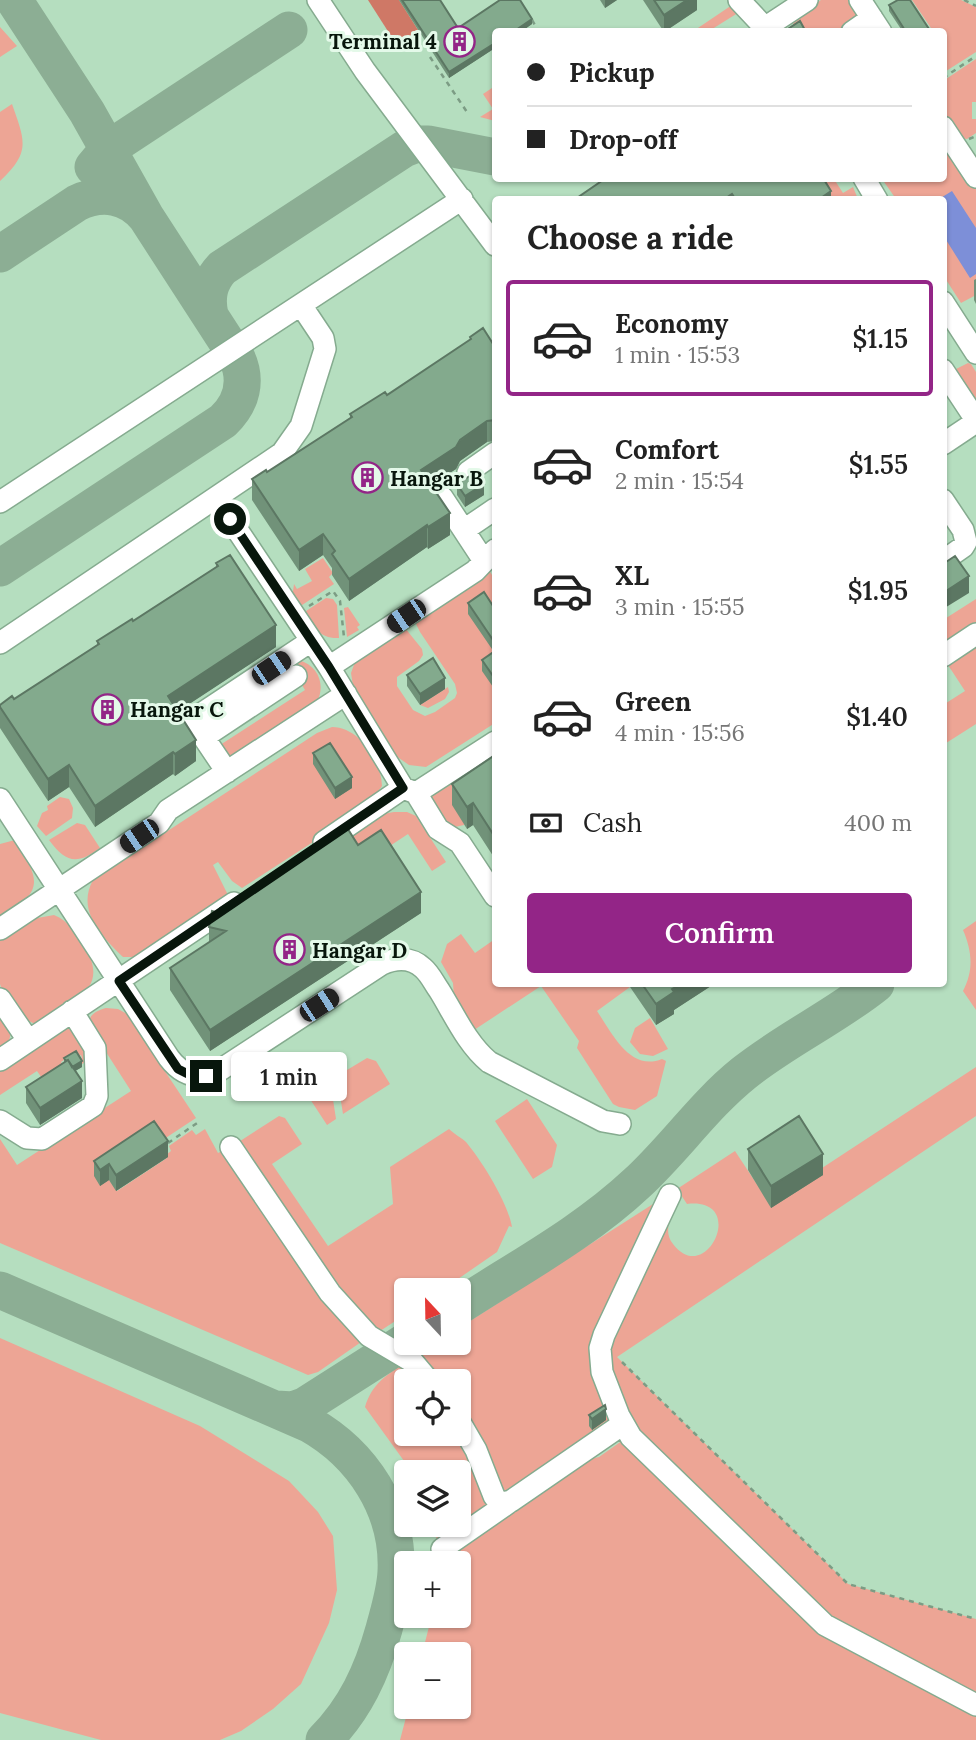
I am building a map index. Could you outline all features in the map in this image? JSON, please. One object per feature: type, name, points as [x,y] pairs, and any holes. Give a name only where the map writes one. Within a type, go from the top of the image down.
[{"type":"lane","points":[[318,0],[365,71],[492,238]]},
{"type":"lane","points":[[740,0],[767,28]]},
{"type":"lane","points":[[769,28],[807,0]]},
{"type":"lane","points":[[857,28],[871,16]]},
{"type":"lane","points":[[947,130],[968,148],[976,177]]},
{"type":"lane","points":[[0,502],[462,199]]},
{"type":"lane","points":[[0,643],[282,453],[301,426],[326,349],[323,338],[301,305]]},
{"type":"lane","points":[[947,308],[975,351]]},
{"type":"lane","points":[[947,376],[976,421],[947,441]]},
{"type":"lane","points":[[468,472],[492,455]]},
{"type":"lane","points":[[337,661],[475,571],[490,556],[464,530],[442,497]]},
{"type":"lane","points":[[947,506],[963,530],[966,542],[947,558]]},
{"type":"lane","points":[[464,530],[492,511]]},
{"type":"lane","points":[[230,519],[311,641],[337,661],[346,694],[410,791],[438,830],[460,843],[492,891]]},
{"type":"lane","points":[[947,653],[976,634]]},
{"type":"lane","points":[[227,772],[192,720],[311,641]]},
{"type":"lane","points":[[204,737],[296,676]]},
{"type":"lane","points":[[0,929],[159,823],[169,810],[346,694]]},
{"type":"lane","points":[[302,857],[492,744]]},
{"type":"lane","points":[[0,799],[173,1064],[185,1073],[199,1077],[214,1074],[382,964],[393,960],[406,960],[414,962],[427,972],[477,1051],[494,1066],[603,1121],[620,1124]]},
{"type":"lane","points":[[0,1060],[256,888]]},
{"type":"lane","points":[[0,999],[28,1040]]},
{"type":"lane","points":[[0,1121],[27,1138],[36,1140],[48,1137],[93,1105],[97,1096],[96,1048],[72,1011]]},
{"type":"lane","points":[[231,1147],[330,1293],[369,1336],[413,1362],[419,1369]]},
{"type":"lane","points":[[670,1195],[600,1348],[604,1380],[623,1424],[631,1437],[825,1625],[976,1705]]},
{"type":"lane","points":[[442,1549],[623,1424]]},
{"type":"lane","points":[[471,1441],[495,1499],[511,1501]]},
{"type":"path","points":[[964,0],[976,6]]},
{"type":"path","points":[[526,10],[537,28]]},
{"type":"path","points":[[947,75],[976,56]]},
{"type":"path","points":[[430,57],[469,115]]},
{"type":"path","points":[[294,616],[333,591],[340,601],[337,661]]},
{"type":"path","points":[[168,1143],[200,1121]]},
{"type":"path","points":[[622,1362],[848,1584],[976,1619]]},
{"type":"shaded area","points":[[368,0],[399,0],[420,33],[398,47]]},
{"type":"shaded area","points":[[821,0],[852,0],[862,16],[850,28],[800,28],[790,20]]},
{"type":"shaded area","points":[[912,0],[961,0],[976,7],[976,52],[947,70],[947,28],[931,28]]},
{"type":"shaded area","points":[[735,3],[741,11],[714,28],[698,28]]},
{"type":"shaded area","points":[[0,27],[17,46],[0,57]]},
{"type":"shaded area","points":[[976,59],[976,102],[972,102],[972,119],[976,119],[976,133],[967,139],[961,138],[947,118],[947,78]]},
{"type":"shaded area","points":[[492,88],[492,108],[483,94]]},
{"type":"shaded area","points":[[12,104],[22,137],[21,154],[0,181],[0,112]]},
{"type":"shaded area","points":[[492,110],[492,120],[480,117]]},
{"type":"shaded area","points":[[947,143],[976,189],[976,295],[961,303],[947,281],[947,196],[894,196],[884,182],[947,182]]},
{"type":"shaded area","points":[[836,182],[843,193],[853,187],[857,196],[828,196],[822,183]]},
{"type":"shaded area","points":[[968,363],[976,372],[976,403],[954,373]]},
{"type":"shaded area","points":[[323,558],[333,573],[329,577],[334,584],[299,607],[292,598],[294,584],[297,589],[312,581],[305,569]]},
{"type":"shaded area","points":[[489,570],[492,575],[492,725],[426,767],[409,765],[396,756],[354,692],[351,673],[355,662],[405,628],[422,649],[423,655],[397,677],[397,686],[413,710],[425,716],[455,698],[455,684],[414,620]]},
{"type":"shaded area","points":[[326,598],[333,599],[337,605],[339,638],[322,634],[303,613]]},
{"type":"shaded area","points":[[976,599],[976,627],[947,645],[947,617]]},
{"type":"shaded area","points":[[348,607],[360,625],[357,627],[359,630],[347,637],[344,608]]},
{"type":"shaded area","points":[[976,646],[976,724],[947,742],[947,702],[965,691],[948,665]]},
{"type":"shaded area","points":[[299,660],[311,667],[318,677],[321,689],[317,702],[232,757],[227,757],[217,747],[305,690],[290,665]]},
{"type":"shaded area","points":[[448,687],[449,692],[445,699],[428,708],[420,705]]},
{"type":"shaded area","points":[[332,727],[342,728],[359,739],[378,766],[382,786],[367,807],[242,888],[232,881],[218,862],[213,865],[229,897],[139,957],[123,957],[100,932],[89,912],[89,891],[93,880],[317,733]]},
{"type":"shaded area","points":[[458,776],[470,794],[464,825],[450,828],[429,800],[429,792]]},
{"type":"shaded area","points":[[60,797],[69,799],[73,808],[72,818],[46,836],[37,826],[42,813],[48,810],[47,806]]},
{"type":"shaded area","points":[[407,812],[416,816],[446,862],[432,871],[408,834],[358,867],[350,834],[377,815]]},
{"type":"shaded area","points":[[77,823],[85,825],[100,848],[85,857],[72,859],[61,853],[49,840]]},
{"type":"shaded area","points":[[15,840],[30,866],[34,885],[24,901],[0,920],[0,844]]},
{"type":"shaded area","points":[[54,915],[75,932],[92,961],[93,974],[90,985],[83,994],[36,1024],[9,1002],[2,989],[0,939],[32,919]]},
{"type":"shaded area","points":[[976,921],[976,1010],[963,991],[969,976],[970,960],[963,930]]},
{"type":"shaded area","points":[[461,934],[475,953],[492,941],[492,987],[539,987],[474,1030],[454,998],[453,983],[441,962],[447,944]]},
{"type":"shaded area","points":[[542,987],[630,987],[597,1011],[631,1055],[651,1062],[662,1059],[666,1061],[657,1096],[635,1110],[613,1104],[577,1048],[579,1041]]},
{"type":"shaded area","points":[[106,1008],[118,1009],[127,1014],[196,1118],[158,1143],[103,1171],[117,1191],[167,1158],[166,1155],[171,1151],[169,1146],[192,1130],[196,1135],[205,1129],[218,1153],[228,1148],[364,1340],[318,1372],[308,1375],[0,1243],[0,1139],[17,1165],[131,1091],[88,1024],[94,1013]]},
{"type":"shaded area","points":[[0,1015],[11,1031],[9,1042],[0,1052]]},
{"type":"shaded area","points":[[650,1018],[668,1049],[653,1056],[640,1054],[630,1042],[635,1028]]},
{"type":"shaded area","points":[[65,1028],[75,1031],[86,1040],[85,1062],[82,1064],[79,1060],[81,1055],[77,1057],[74,1053],[61,1062],[68,1073],[48,1087],[37,1071],[0,1095],[0,1068]]},
{"type":"shaded area","points":[[367,1058],[376,1061],[390,1084],[343,1114],[337,1076]]},
{"type":"shaded area","points":[[976,1067],[976,1116],[617,1357],[848,1584],[976,1619],[976,1700],[839,1628],[635,1433],[603,1360],[669,1205],[673,1213],[669,1236],[673,1244],[686,1255],[698,1255],[708,1249],[716,1238],[719,1225],[716,1213],[706,1206],[687,1204],[677,1189],[735,1151],[772,1207],[819,1170]]},
{"type":"shaded area","points":[[330,1080],[336,1119],[327,1125],[310,1099],[312,1092]]},
{"type":"shaded area","points":[[527,1099],[557,1145],[552,1167],[533,1179],[495,1121]]},
{"type":"shaded area","points":[[279,1116],[285,1118],[302,1144],[272,1164],[328,1246],[393,1204],[390,1167],[449,1129],[466,1142],[487,1171],[510,1217],[512,1227],[509,1226],[497,1252],[459,1278],[394,1278],[394,1322],[374,1335],[234,1145]]},
{"type":"shaded area","points":[[664,1197],[603,1330],[615,1425],[521,1489],[500,1494],[471,1437],[471,1369],[427,1369],[422,1360],[423,1355],[471,1355],[471,1320]]},
{"type":"shaded area","points":[[0,1338],[200,1426],[289,1481],[318,1512],[333,1536],[337,1590],[329,1623],[301,1684],[273,1709],[241,1731],[220,1740],[101,1740],[0,1713]]},
{"type":"shaded area","points":[[405,1363],[412,1369],[396,1369]]},
{"type":"shaded area","points":[[394,1371],[394,1446],[464,1446],[492,1503],[471,1519],[471,1460],[403,1460],[365,1407],[380,1381]]},
{"type":"shaded area","points":[[626,1438],[811,1619],[976,1710],[976,1740],[400,1740],[406,1719],[471,1719],[471,1642],[425,1642],[429,1628],[471,1628],[471,1551],[444,1551],[466,1537],[471,1537],[471,1534],[586,1460],[599,1457]]},
{"type":"water","points":[[952,191],[976,228],[976,274],[970,278],[947,241],[947,196],[944,196]]},
{"type":"building","name":"Terminal 4","points":[[402,0],[440,0],[458,28],[500,0],[520,0],[532,19],[519,28],[492,28],[492,45],[449,72]]},
{"type":"building","points":[[654,0],[687,0],[664,15]]},
{"type":"building","points":[[898,0],[910,0],[928,28],[903,28],[889,5]]},
{"type":"building","points":[[800,21],[804,28],[790,28]]},
{"type":"building","points":[[600,182],[825,182],[831,191],[824,196],[580,196]]},
{"type":"building","name":"Hangar B","points":[[483,328],[492,342],[492,420],[487,421],[460,440],[456,447],[421,470],[450,513],[428,527],[427,525],[349,579],[332,554],[335,551],[323,534],[299,550],[252,479],[352,417],[350,414],[385,392],[387,395],[471,339],[470,337]]},
{"type":"building","points":[[476,472],[484,484],[465,496],[457,484]]},
{"type":"building","name":"Hangar C","points":[[230,555],[276,625],[168,696],[196,740],[175,754],[173,752],[95,806],[69,765],[48,779],[0,705],[12,696],[14,699],[99,644],[97,641],[132,619],[133,621],[218,566],[216,563]]},
{"type":"building","points":[[955,556],[969,576],[947,590],[947,561]]},
{"type":"building","points":[[484,592],[492,604],[492,639],[468,603]]},
{"type":"building","points":[[492,653],[492,675],[482,660]]},
{"type":"building","points":[[433,658],[445,678],[420,694],[407,675]]},
{"type":"building","points":[[330,743],[352,777],[335,788],[313,753]]},
{"type":"building","points":[[492,757],[492,832],[473,803],[467,807],[452,784]]},
{"type":"building","name":"Hangar D","points":[[346,826],[358,845],[381,830],[421,892],[210,1030],[170,968],[226,931],[209,927],[212,911],[219,913],[220,908]]},
{"type":"building","points":[[644,987],[676,987],[672,989],[674,992],[656,1004]]},
{"type":"building","points":[[76,1051],[82,1061],[72,1067],[64,1058]]},
{"type":"building","points":[[68,1060],[82,1081],[40,1108],[26,1087]]},
{"type":"building","points":[[799,1116],[823,1154],[771,1186],[748,1149]]},
{"type":"building","points":[[154,1121],[168,1141],[116,1175],[109,1164],[100,1170],[94,1161]]},
{"type":"building","points":[[605,1405],[606,1409],[592,1419],[589,1415]]},
{"type":"taxiway","points":[[0,568],[223,421],[239,399],[242,382],[236,356],[146,217],[87,112],[14,0]]},
{"type":"taxiway","points":[[93,167],[108,149],[289,30]]},
{"type":"taxiway","points":[[210,315],[210,290],[222,268],[404,149],[417,144],[428,144],[492,156]]},
{"type":"taxiway","points":[[0,254],[86,199],[114,197],[131,204],[146,217]]},
{"type":"taxiway","points":[[471,1299],[596,1218],[651,1170],[729,1085],[776,1050],[872,987]]},
{"type":"taxiway","points":[[0,1290],[309,1424],[328,1436],[361,1467],[384,1505],[395,1549],[396,1572],[384,1629],[368,1675],[345,1716],[324,1740]]},
{"type":"taxiway","points":[[276,1409],[293,1410],[304,1406],[394,1349]]},
{"type":"place","name":"Terminal 4","points":[[460,41]]},
{"type":"place","name":"Hangar B","points":[[367,478]]},
{"type":"place","name":"Hangar C","points":[[107,709]]},
{"type":"place","name":"Hangar D","points":[[289,950]]},
{"type":"route","points":[[206,1076],[190,1075],[178,1069],[119,981],[403,788],[329,667],[230,519]]}]
